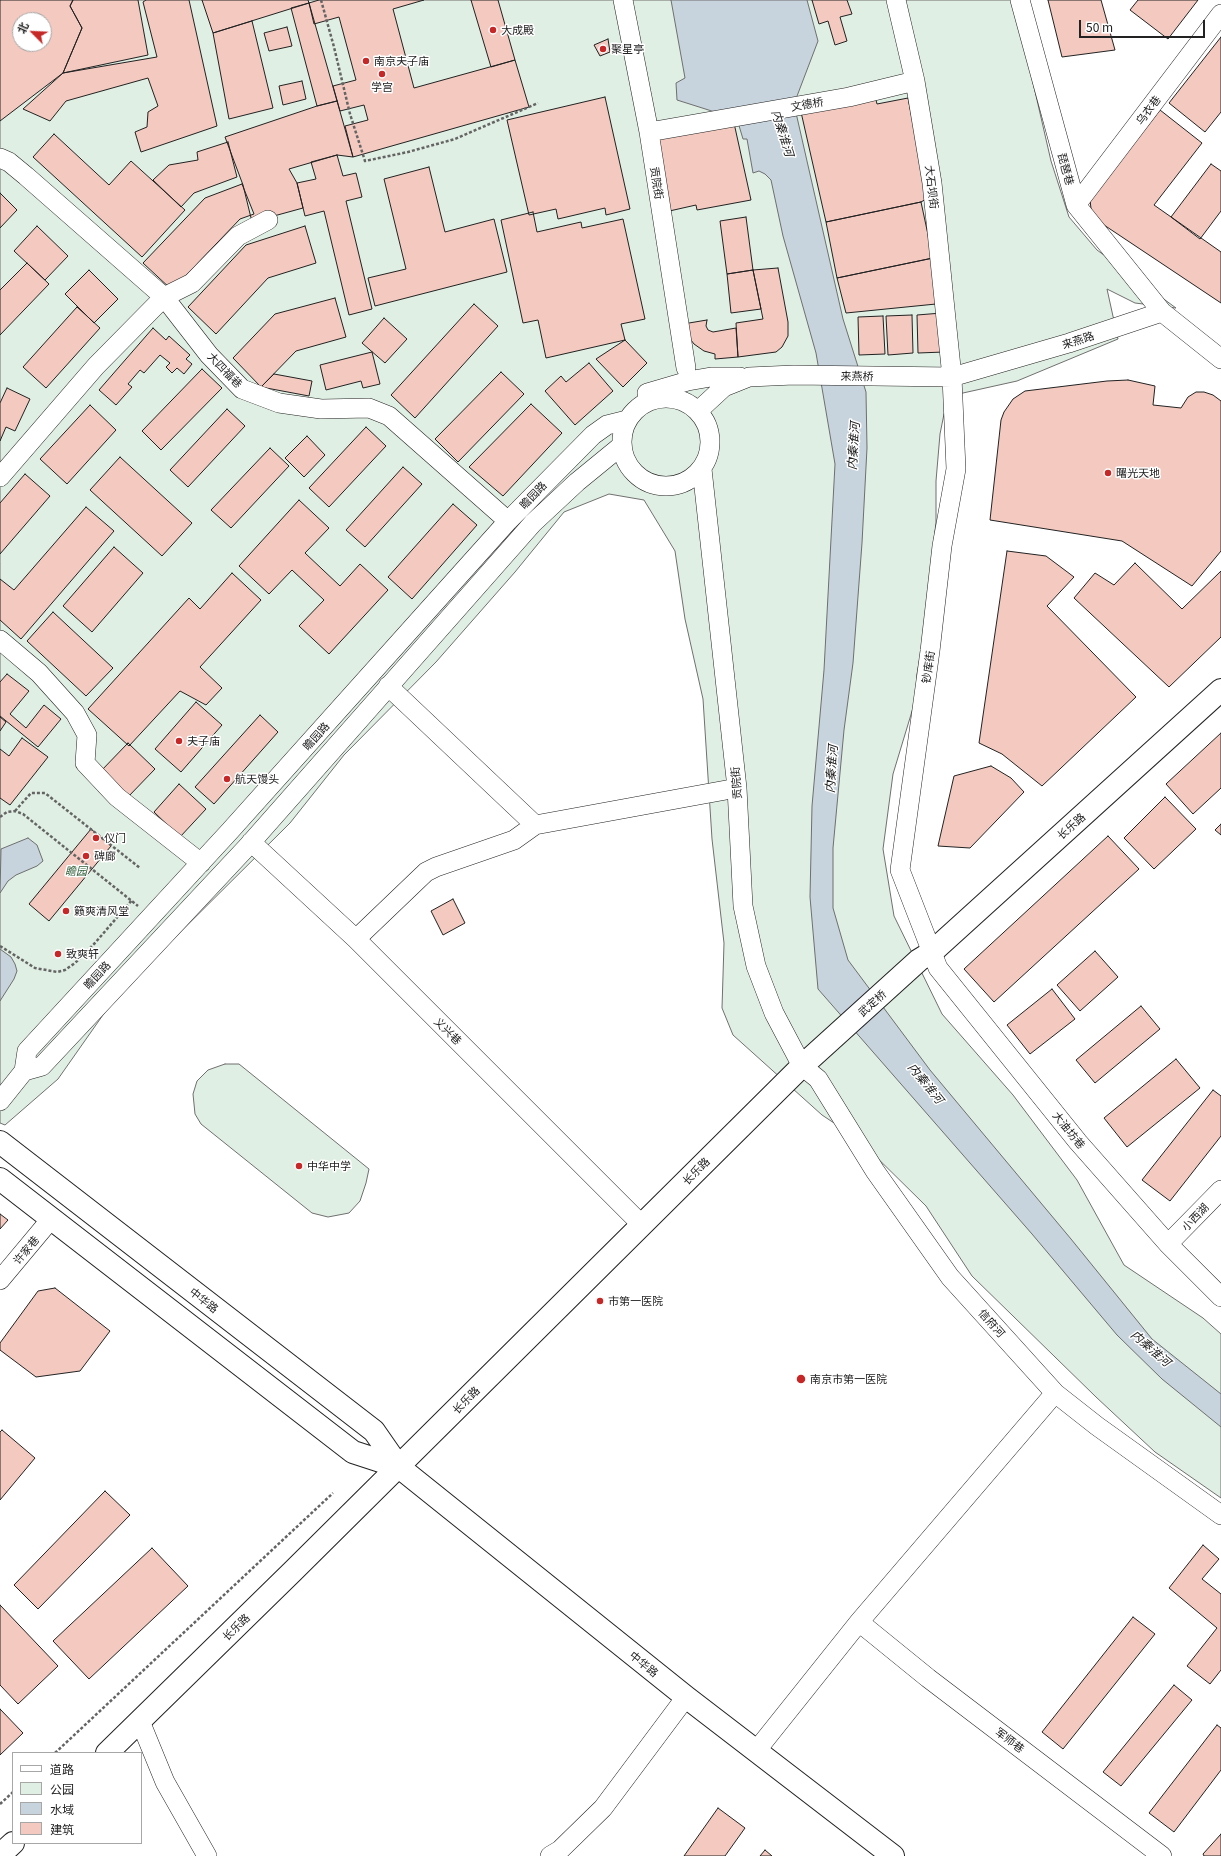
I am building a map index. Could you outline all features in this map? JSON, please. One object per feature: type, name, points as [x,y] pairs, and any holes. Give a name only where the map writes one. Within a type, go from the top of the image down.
[{"type":"main road","name":"长乐路","points":[[926,956],[1221,690]]},
{"type":"main road","name":"武定桥","points":[[825,1046],[926,956]]},
{"type":"main road","name":"长乐路","points":[[108,1752],[399,1467],[642,1225],[810,1072],[825,1046]]},
{"type":"main road","name":"中华路","points":[[0,1142],[374,1431],[399,1467],[686,1697],[893,1856]]},
{"type":"main road","name":"中华路","points":[[0,1180],[353,1452],[399,1467]]},
{"type":"main road","points":[[0,1855],[12,1844]]},
{"type":"street","name":"贡院街","points":[[623,0],[649,132],[686,368]]},
{"type":"street","name":"大石坝街","points":[[896,0],[915,81],[932,182],[952,377]]},
{"type":"street","name":"琵琶巷","points":[[1020,0],[1076,205],[1162,312]]},
{"type":"street","name":"乌衣巷","points":[[1076,205],[1221,14]]},
{"type":"street","name":"文德桥","points":[[649,132],[849,97],[915,81]]},
{"type":"street","name":"大四福巷","points":[[0,158],[9,162],[26,176],[164,297],[210,355],[242,389],[280,403],[321,409],[369,408],[389,416],[508,521]]},
{"type":"street","points":[[0,477],[96,366],[164,297],[192,283],[238,236],[268,220]]},
{"type":"street","name":"来燕路","points":[[919,377],[952,377],[1069,343],[1162,312]]},
{"type":"street","points":[[1162,312],[1221,359]]},
{"type":"street","name":"来燕桥","points":[[749,377],[794,375],[919,377]]},
{"type":"street","points":[[593,435],[616,412],[647,392],[688,380],[711,377],[749,377]]},
{"type":"street","points":[[698,411],[724,387],[749,377]]},
{"type":"street","name":"钞库街","points":[[926,956],[900,870],[930,651],[942,546],[956,469],[952,377]]},
{"type":"street","points":[[661,398],[674,398],[687,403],[698,411],[707,424],[711,439],[709,454],[702,468],[691,479],[677,486],[662,487],[646,483],[634,474],[625,461],[621,446],[622,433],[627,420],[636,409],[648,401],[661,398]]},
{"type":"street","name":"瞻园路","points":[[621,446],[577,482],[532,523],[249,844],[42,1066],[24,1071],[27,1051],[201,863],[508,521],[593,435],[607,425],[627,420]]},
{"type":"street","name":"贡院街","points":[[702,468],[737,788],[744,906],[756,966],[774,1013],[810,1072]]},
{"type":"street","points":[[0,640],[39,673],[75,713],[87,735],[85,763],[117,797],[201,863]]},
{"type":"street","points":[[388,686],[535,825]]},
{"type":"street","points":[[356,939],[426,872],[436,867],[514,840],[535,825],[737,788]]},
{"type":"street","points":[[250,809],[247,815],[251,824],[258,827],[266,824]]},
{"type":"street","points":[[229,832],[236,828],[245,830],[249,837],[249,844]]},
{"type":"street","name":"义兴巷","points":[[249,844],[356,939],[642,1225]]},
{"type":"street","name":"大油坊巷","points":[[926,956],[938,968],[1078,1142],[1168,1244],[1221,1297]]},
{"type":"street","points":[[0,1100],[24,1071]]},
{"type":"street","name":"信府河","points":[[810,1072],[875,1171],[950,1277],[1056,1393],[1097,1426],[1221,1515]]},
{"type":"street","name":"小西湖","points":[[1168,1244],[1221,1190]]},
{"type":"street","name":"许家巷","points":[[0,1280],[51,1220]]},
{"type":"street","points":[[756,1751],[860,1622],[1056,1393]]},
{"type":"street","name":"军师巷","points":[[860,1622],[928,1678],[1162,1856]]},
{"type":"street","points":[[550,1856],[560,1850],[602,1808],[686,1697]]},
{"type":"street","points":[[140,1721],[165,1782],[207,1856]]},
{"type":"path","points":[[321,0],[350,114],[365,161],[408,152],[455,139],[538,103]]},
{"type":"path","points":[[16,811],[31,793],[45,793],[140,868]]},
{"type":"path","points":[[0,816],[7,812],[16,811],[23,814],[132,900],[94,943],[65,970],[57,972],[35,968],[0,946]]},
{"type":"path","points":[[56,1752],[334,1493]]},
{"type":"path","points":[[0,1804],[12,1793]]},
{"type":"green space","name":"夫子庙","points":[[0,0],[1014,0],[1051,161],[1069,217],[1097,250],[1176,308],[1135,303],[1107,289],[1118,339],[1017,381],[954,395],[944,414],[940,434],[936,481],[936,522],[923,641],[917,674],[916,698],[893,774],[883,849],[894,916],[942,1014],[1013,1095],[1077,1180],[1124,1265],[1203,1318],[1221,1334],[1221,1498],[1155,1452],[1096,1397],[972,1276],[926,1206],[858,1139],[822,1115],[733,1035],[722,1008],[724,943],[712,839],[703,699],[685,619],[675,551],[644,500],[609,494],[564,512],[515,572],[436,662],[344,755],[290,823],[117,995],[58,1079],[5,1125],[0,1123]]},
{"type":"green space","points":[[225,1064],[239,1064],[369,1169],[360,1201],[349,1213],[328,1217],[312,1213],[201,1124],[195,1114],[193,1094],[197,1081],[208,1070]]},
{"type":"water","name":"内秦淮河","points":[[671,0],[807,0],[818,41],[794,104],[843,319],[866,392],[867,448],[862,543],[853,663],[844,730],[833,848],[833,908],[848,960],[930,1070],[1152,1339],[1221,1394],[1221,1427],[1162,1379],[1117,1335],[1032,1234],[818,989],[810,897],[812,806],[824,670],[835,464],[816,353],[783,236],[771,180],[759,171],[753,173],[747,139],[743,139],[737,119],[677,100],[676,83],[685,78]]},
{"type":"water","points":[[28,838],[37,845],[43,861],[37,866],[16,875],[8,881],[0,893],[1,849]]},
{"type":"water","points":[[0,949],[11,957],[17,971],[14,979],[0,1001]]},
{"type":"building","points":[[0,0],[73,0],[70,6],[82,28],[63,73],[0,121]]},
{"type":"building","points":[[73,0],[138,0],[148,55],[63,73],[82,28],[70,6]]},
{"type":"building","points":[[146,0],[189,0],[217,126],[141,152],[135,132],[147,127],[148,112],[158,106],[148,78],[66,101],[50,121],[23,109],[63,73],[157,57],[143,2]]},
{"type":"building","points":[[202,0],[308,0],[309,3],[213,33]]},
{"type":"building","name":"学宫","points":[[319,0],[424,0],[393,9],[414,88],[515,60],[529,107],[353,157],[345,126],[368,120],[364,105],[340,111],[333,86],[356,80],[339,17],[314,24],[309,3]]},
{"type":"building","name":"大成殿","points":[[471,0],[498,0],[515,60],[491,67]]},
{"type":"building","points":[[812,0],[847,0],[852,14],[840,17],[847,41],[835,45],[828,21],[819,24]]},
{"type":"building","points":[[1048,0],[1101,0],[1115,50],[1062,57]]},
{"type":"building","points":[[1138,0],[1198,0],[1168,39],[1130,10]]},
{"type":"building","points":[[309,3],[337,101],[317,106],[291,8]]},
{"type":"building","points":[[252,21],[273,108],[229,119],[213,33]]},
{"type":"building","points":[[287,27],[292,46],[269,51],[264,33]]},
{"type":"building","points":[[1221,37],[1221,112],[1205,132],[1169,103]]},
{"type":"building","name":"聚星亭","points":[[608,39],[610,52],[600,56],[594,45]]},
{"type":"building","points":[[302,81],[306,99],[283,105],[279,86]]},
{"type":"building","points":[[875,96],[877,104],[908,98],[928,198],[921,202],[826,222],[801,112]]},
{"type":"building","points":[[605,97],[630,209],[606,215],[605,208],[558,219],[556,209],[529,215],[507,120]]},
{"type":"building","points":[[337,101],[353,157],[337,155],[289,169],[297,183],[303,208],[252,222],[243,185],[225,137],[317,106]]},
{"type":"building","points":[[1160,110],[1202,143],[1154,205],[1221,252],[1221,303],[1092,217],[1090,200]]},
{"type":"building","points":[[734,123],[751,200],[697,210],[696,205],[665,212],[645,140]]},
{"type":"building","points":[[54,134],[109,185],[131,161],[185,210],[142,257],[33,157]]},
{"type":"building","points":[[228,142],[237,177],[194,193],[181,207],[153,180],[169,165],[198,160],[197,152]]},
{"type":"building","points":[[337,155],[343,176],[356,173],[362,197],[346,201],[372,309],[349,315],[324,211],[305,216],[297,183],[316,179],[311,162]]},
{"type":"building","points":[[1211,164],[1221,171],[1221,211],[1200,239],[1171,217]]},
{"type":"building","points":[[429,167],[445,232],[494,219],[507,272],[375,306],[368,278],[406,269],[384,179]]},
{"type":"building","points":[[242,184],[254,214],[240,219],[172,290],[143,263],[205,198]]},
{"type":"building","points":[[0,193],[17,210],[0,228]]},
{"type":"building","points":[[921,202],[933,258],[837,278],[826,222]]},
{"type":"building","points":[[533,212],[537,232],[581,222],[582,228],[623,219],[645,319],[621,324],[625,340],[546,358],[538,320],[523,323],[501,220]]},
{"type":"building","points":[[746,217],[753,270],[727,274],[720,221]]},
{"type":"building","points":[[37,226],[68,256],[45,280],[14,251]]},
{"type":"building","points":[[305,226],[316,263],[268,278],[216,334],[188,307],[246,245]]},
{"type":"building","points":[[933,258],[936,304],[846,313],[837,278]]},
{"type":"building","points":[[27,263],[49,284],[0,335],[0,290]]},
{"type":"building","points":[[778,268],[788,322],[788,336],[782,347],[776,352],[738,357],[736,323],[763,319],[753,270]]},
{"type":"building","points":[[89,270],[118,299],[94,323],[65,294]]},
{"type":"building","points":[[753,270],[761,309],[731,313],[727,274]]},
{"type":"building","points":[[335,298],[346,337],[296,351],[261,387],[233,358],[275,314]]},
{"type":"building","points":[[474,304],[498,326],[415,418],[391,395]]},
{"type":"building","points":[[77,307],[100,328],[46,388],[23,367]]},
{"type":"building","points":[[942,313],[944,352],[918,353],[917,315]]},
{"type":"building","points":[[912,315],[913,353],[888,355],[886,316]]},
{"type":"building","points":[[883,316],[885,354],[859,355],[858,317]]},
{"type":"building","points":[[384,318],[407,339],[385,363],[362,343]]},
{"type":"building","points":[[707,320],[706,326],[708,330],[713,332],[736,328],[738,357],[715,359],[715,354],[704,351],[694,344],[688,336],[683,324]]},
{"type":"building","points":[[153,328],[166,340],[169,336],[190,355],[186,359],[192,364],[184,374],[177,368],[172,373],[166,367],[170,363],[160,355],[144,373],[140,370],[128,384],[132,387],[116,405],[99,390]]},
{"type":"building","points":[[625,340],[647,363],[623,387],[596,359]]},
{"type":"building","points":[[372,352],[380,384],[363,388],[361,381],[326,390],[320,365]]},
{"type":"building","points":[[589,363],[613,391],[575,425],[545,391],[561,376],[566,382]]},
{"type":"building","points":[[202,369],[222,388],[161,450],[142,431]]},
{"type":"building","points":[[501,372],[524,394],[458,462],[435,439]]},
{"type":"building","points":[[274,374],[312,381],[309,396],[261,387]]},
{"type":"building","name":"曙光天地","points":[[1128,380],[1155,386],[1153,405],[1181,408],[1188,397],[1196,392],[1204,392],[1213,395],[1221,401],[1221,551],[1192,586],[1122,541],[990,520],[1001,420],[1004,412],[1013,399],[1025,391],[1107,381]]},
{"type":"building","points":[[7,388],[30,399],[15,431],[6,427],[0,441],[0,403]]},
{"type":"building","points":[[531,404],[562,433],[503,496],[469,467]]},
{"type":"building","points":[[90,405],[116,430],[67,484],[40,459]]},
{"type":"building","points":[[227,409],[245,426],[188,487],[170,470]]},
{"type":"building","points":[[366,427],[386,446],[329,507],[309,488]]},
{"type":"building","points":[[307,436],[325,455],[304,477],[285,458]]},
{"type":"building","points":[[270,448],[289,466],[231,528],[211,510]]},
{"type":"building","points":[[120,457],[192,523],[162,556],[90,490]]},
{"type":"building","points":[[403,467],[422,484],[365,547],[346,530]]},
{"type":"building","points":[[25,474],[50,496],[0,554],[0,503]]},
{"type":"building","points":[[299,500],[329,528],[305,553],[340,586],[360,564],[388,590],[329,654],[299,626],[324,600],[292,570],[269,594],[239,566]]},
{"type":"building","points":[[453,504],[477,525],[412,599],[388,577]]},
{"type":"building","points":[[86,507],[114,531],[21,639],[0,620],[0,579],[14,590]]},
{"type":"building","points":[[114,547],[143,573],[92,632],[63,606]]},
{"type":"building","points":[[1007,551],[1046,556],[1074,577],[1047,606],[1136,697],[1042,786],[1002,754],[979,743]]},
{"type":"building","points":[[1135,563],[1182,609],[1221,571],[1221,637],[1169,687],[1074,598],[1095,573],[1114,585]]},
{"type":"building","points":[[232,573],[261,600],[200,667],[222,688],[206,705],[180,691],[129,746],[88,709],[189,598],[200,609]]},
{"type":"building","points":[[53,612],[113,668],[86,696],[27,641]]},
{"type":"building","points":[[7,674],[29,691],[10,714],[26,728],[44,705],[61,719],[38,747],[0,716],[0,682]]},
{"type":"building","points":[[196,702],[222,725],[181,772],[155,749]]},
{"type":"building","points":[[260,715],[278,732],[214,804],[195,787]]},
{"type":"building","points":[[0,717],[6,722],[0,731]]},
{"type":"building","points":[[1221,733],[1221,788],[1193,814],[1166,784]]},
{"type":"building","points":[[22,738],[48,757],[10,805],[0,798],[0,749],[9,756]]},
{"type":"building","points":[[128,743],[155,769],[127,798],[100,772]]},
{"type":"building","points":[[991,766],[1011,778],[1024,792],[970,848],[938,846],[954,776]]},
{"type":"building","points":[[179,784],[206,809],[180,837],[154,812]]},
{"type":"building","points":[[1165,797],[1196,829],[1154,869],[1124,838]]},
{"type":"building","points":[[1221,824],[1221,835],[1215,830]]},
{"type":"building","points":[[91,829],[111,846],[49,921],[29,904]]},
{"type":"building","points":[[1108,836],[1139,869],[994,1002],[964,969]]},
{"type":"building","points":[[453,899],[465,923],[443,935],[431,911]]},
{"type":"building","points":[[1095,951],[1118,977],[1080,1011],[1057,985]]},
{"type":"building","points":[[1052,989],[1075,1019],[1030,1054],[1007,1025]]},
{"type":"building","points":[[1141,1006],[1160,1029],[1095,1083],[1076,1060]]},
{"type":"building","points":[[1176,1059],[1200,1088],[1127,1147],[1104,1118]]},
{"type":"building","points":[[1213,1090],[1221,1096],[1221,1136],[1170,1201],[1142,1180]]},
{"type":"building","points":[[0,1214],[8,1220],[0,1229]]},
{"type":"building","points":[[55,1288],[110,1331],[80,1371],[36,1377],[0,1350],[0,1343],[38,1291]]},
{"type":"building","points":[[2,1430],[35,1458],[0,1500],[0,1432]]},
{"type":"building","points":[[105,1491],[130,1515],[38,1609],[14,1585]]},
{"type":"building","points":[[1203,1545],[1219,1559],[1202,1579],[1221,1594],[1221,1670],[1210,1684],[1187,1666],[1217,1628],[1169,1588]]},
{"type":"building","points":[[152,1548],[188,1586],[89,1679],[53,1641]]},
{"type":"building","points":[[0,1605],[58,1666],[18,1704],[0,1685]]},
{"type":"building","points":[[1133,1617],[1155,1634],[1063,1749],[1042,1732]]},
{"type":"building","points":[[1174,1685],[1192,1700],[1121,1786],[1103,1772]]},
{"type":"building","points":[[0,1709],[23,1733],[0,1755]]},
{"type":"building","points":[[1217,1725],[1221,1728],[1221,1770],[1174,1832],[1149,1813]]},
{"type":"building","points":[[718,1808],[745,1828],[725,1856],[684,1856]]},
{"type":"building","points":[[1221,1834],[1221,1856],[1204,1856],[1203,1854]]},
{"type":"building","points":[[765,1850],[772,1856],[760,1856]]},
{"type":"place","name":"大成殿","points":[[493,30]]},
{"type":"place","name":"聚星亭","points":[[603,49]]},
{"type":"place","name":"南京夫子庙","points":[[366,61]]},
{"type":"place","name":"学宫","points":[[382,74]]},
{"type":"place","name":"曙光天地","points":[[1108,473]]},
{"type":"place","name":"夫子庙","points":[[179,741]]},
{"type":"place","name":"航天馒头","points":[[227,779]]},
{"type":"place","name":"仪门","points":[[96,838]]},
{"type":"place","name":"碑廊","points":[[86,856]]},
{"type":"place","name":"籁爽清风堂","points":[[66,911]]},
{"type":"place","name":"致爽轩","points":[[58,954]]},
{"type":"place","name":"中华中学","points":[[299,1166]]},
{"type":"place","name":"市第一医院","points":[[600,1301]]},
{"type":"place","name":"南京市第一医院","points":[[801,1379]]},
{"type":"park label","name":"瞻园","points":[[76,871]]}]
